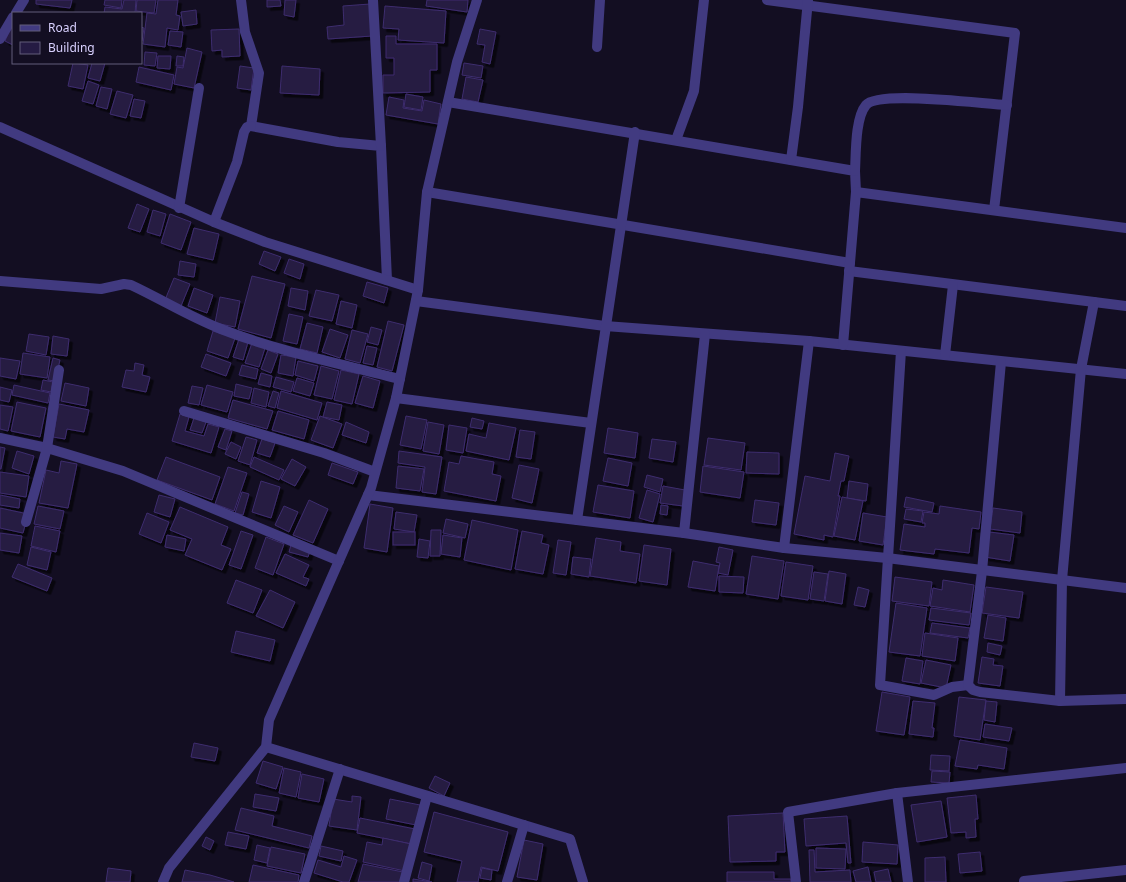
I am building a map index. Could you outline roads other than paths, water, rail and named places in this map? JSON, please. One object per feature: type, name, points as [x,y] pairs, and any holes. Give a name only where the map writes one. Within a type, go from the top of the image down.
[{"type":"street","points":[[17,12],[24,0]]},
{"type":"street","points":[[241,0],[245,32],[259,73],[252,126]]},
{"type":"street","points":[[373,0],[387,280]]},
{"type":"street","points":[[163,882],[169,868],[266,747],[269,720],[368,495],[396,398],[416,301],[427,192],[458,62],[477,0]]},
{"type":"street","points":[[597,47],[600,0]]},
{"type":"street","points":[[676,140],[694,91],[704,0]]},
{"type":"street","points":[[768,0],[808,3],[1015,33],[994,210]]},
{"type":"street","points":[[791,160],[798,107],[808,3]]},
{"type":"street","points":[[0,38],[12,19]]},
{"type":"street","points":[[179,208],[199,88]]},
{"type":"street","points":[[843,345],[856,192],[855,171],[860,118],[866,105],[874,99],[896,97],[1007,105]]},
{"type":"street","points":[[448,102],[634,132],[855,171]]},
{"type":"street","points":[[214,222],[247,127],[252,126],[269,131],[338,142],[381,146]]},
{"type":"street","points":[[0,127],[179,208],[265,242],[418,290]]},
{"type":"street","points":[[577,520],[634,132]]},
{"type":"street","points":[[427,192],[621,224],[850,267],[953,284],[1126,306]]},
{"type":"street","points":[[856,192],[1126,228]]},
{"type":"street","points":[[0,281],[101,289],[124,284],[131,285],[173,308],[221,329],[274,346],[400,379]]},
{"type":"street","points":[[945,356],[953,284]]},
{"type":"street","points":[[416,301],[605,326],[843,345],[1126,374]]},
{"type":"street","points":[[1060,701],[1062,580],[1081,370],[1094,302]]},
{"type":"street","points":[[684,533],[705,334]]},
{"type":"street","points":[[784,548],[809,342]]},
{"type":"street","points":[[901,351],[880,685],[934,695],[952,687],[968,685]]},
{"type":"street","points":[[968,685],[982,571],[1001,362]]},
{"type":"street","points":[[26,522],[47,448],[59,370]]},
{"type":"street","points":[[396,398],[591,423]]},
{"type":"street","points":[[184,411],[324,453],[375,472]]},
{"type":"street","points":[[0,438],[47,448],[123,471],[339,561]]},
{"type":"street","points":[[368,495],[684,533],[784,548],[887,558],[1126,588]]},
{"type":"street","points":[[968,685],[973,690],[980,692],[1060,701],[1126,699]]},
{"type":"street","points":[[266,747],[570,839],[583,882]]},
{"type":"street","points":[[796,882],[788,812],[896,793],[1126,768]]},
{"type":"street","points":[[304,882],[340,769]]},
{"type":"street","points":[[896,793],[908,882]]},
{"type":"street","points":[[404,882],[427,796]]},
{"type":"street","points":[[507,882],[524,825]]},
{"type":"street","points":[[1022,882],[1126,870]]}]
